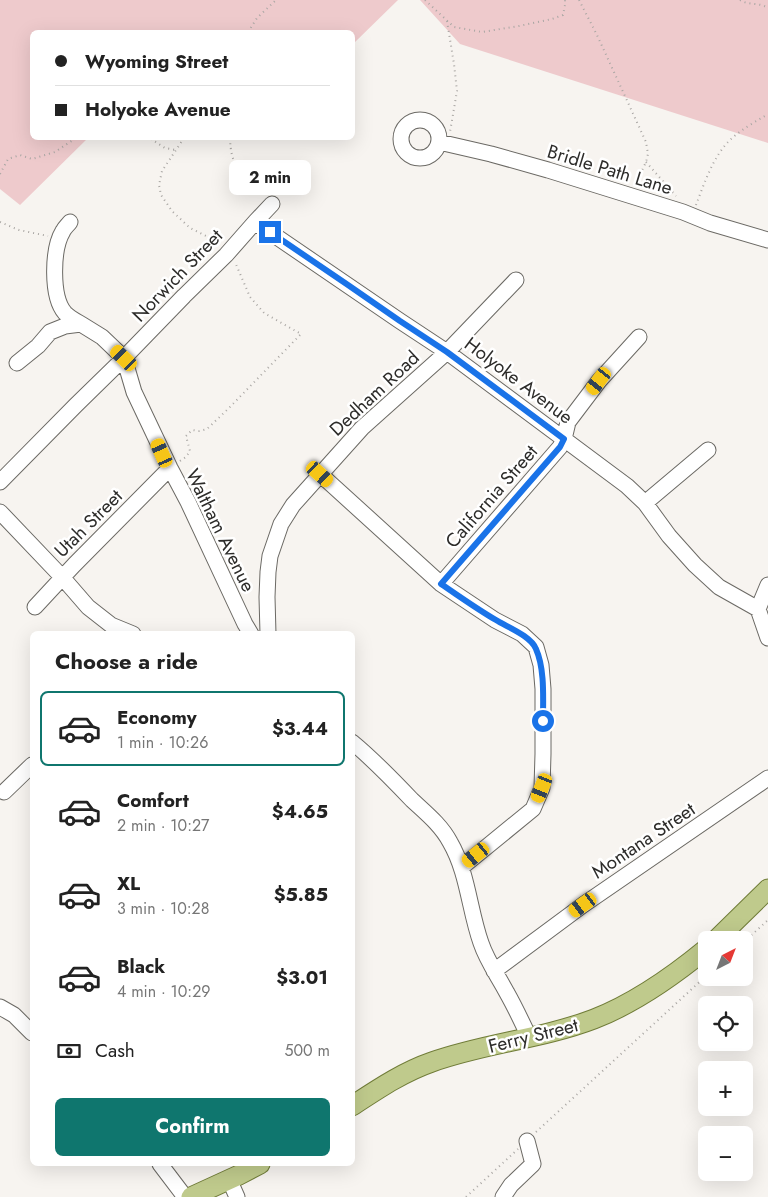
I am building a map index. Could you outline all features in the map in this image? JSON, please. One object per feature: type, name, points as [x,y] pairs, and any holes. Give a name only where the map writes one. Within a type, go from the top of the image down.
[{"type":"main road","points":[[725,931],[768,889]]},
{"type":"main road","name":"Ferry Street","points":[[355,1104],[399,1077],[428,1063],[594,1019],[628,1004],[659,985],[698,956]]},
{"type":"main road","points":[[191,1197],[256,1166]]},
{"type":"street","name":"Bridle Path Lane","points":[[444,143],[491,154],[768,240]]},
{"type":"street","points":[[255,222],[272,204]]},
{"type":"street","points":[[70,222],[63,229],[59,239],[55,264],[55,287],[58,300],[64,312],[70,318],[102,337],[124,358]]},
{"type":"street","name":"Norwich Street","points":[[0,482],[229,252],[255,222]]},
{"type":"street","name":"Holyoke Avenue","points":[[255,222],[447,352],[627,486],[645,503],[669,536],[694,565],[720,587],[758,609]]},
{"type":"street","name":"Dedham Road","points":[[265,631],[270,556],[281,524],[293,505],[362,428],[447,352],[516,280]]},
{"type":"street","points":[[17,363],[38,346],[50,332],[65,326],[81,324]]},
{"type":"street","name":"California Street","points":[[441,584],[560,447],[568,422],[599,381],[639,337]]},
{"type":"street","name":"Waltham Avenue","points":[[124,358],[134,392],[250,631]]},
{"type":"street","points":[[645,503],[708,450]]},
{"type":"street","name":"Utah Street","points":[[35,607],[62,577],[170,468]]},
{"type":"street","points":[[320,474],[441,584],[495,620],[522,634],[536,647],[541,664],[543,689],[542,788],[533,809],[462,867]]},
{"type":"street","points":[[0,512],[88,607],[111,625],[126,631]]},
{"type":"street","points":[[768,585],[758,609],[768,638]]},
{"type":"street","points":[[355,745],[439,825],[450,842],[462,867],[476,930],[486,956],[530,1037]]},
{"type":"street","points":[[4,792],[30,767]]},
{"type":"street","name":"Montana Street","points":[[494,971],[583,905],[768,778]]},
{"type":"street","points":[[0,1007],[14,1015],[30,1031]]},
{"type":"street","points":[[503,1197],[533,1164],[526,1141]]},
{"type":"street","points":[[162,1166],[185,1197]]},
{"type":"street","points":[[229,1179],[237,1197]]},
{"type":"path","points":[[249,30],[257,18],[276,0]]},
{"type":"path","points":[[425,0],[454,27],[482,32],[519,26],[563,15],[565,0]]},
{"type":"path","points":[[579,0],[646,142],[648,154],[646,162],[630,196]]},
{"type":"path","points":[[740,0],[746,4],[763,4],[768,8]]},
{"type":"path","points":[[444,143],[457,91],[447,20]]},
{"type":"path","points":[[646,162],[692,216],[713,163],[728,141],[768,114]]},
{"type":"path","points":[[0,174],[8,159],[20,155],[32,159],[56,152],[73,140]]},
{"type":"path","points":[[152,140],[165,148],[176,150]]},
{"type":"path","points":[[170,468],[186,457],[190,451],[186,436],[192,430],[207,429],[301,334],[264,313],[250,297],[229,252],[208,237],[190,228],[172,212],[161,195],[159,184],[162,171],[183,140]]},
{"type":"path","points":[[230,140],[231,152],[236,166],[244,175],[262,188]]},
{"type":"path","points":[[0,222],[19,230],[59,239]]},
{"type":"path","points":[[753,934],[768,920]]},
{"type":"path","points":[[466,1197],[698,983]]},
{"type":"shaded area","points":[[0,0],[398,0],[355,42],[355,30],[30,30],[30,140],[86,140],[20,205],[0,189]]},
{"type":"shaded area","points":[[420,0],[768,0],[768,143],[460,44]]},
{"type":"route","points":[[270,232],[447,352],[564,439],[560,447],[441,584],[495,620],[522,634],[536,647],[541,664],[543,721]]}]
